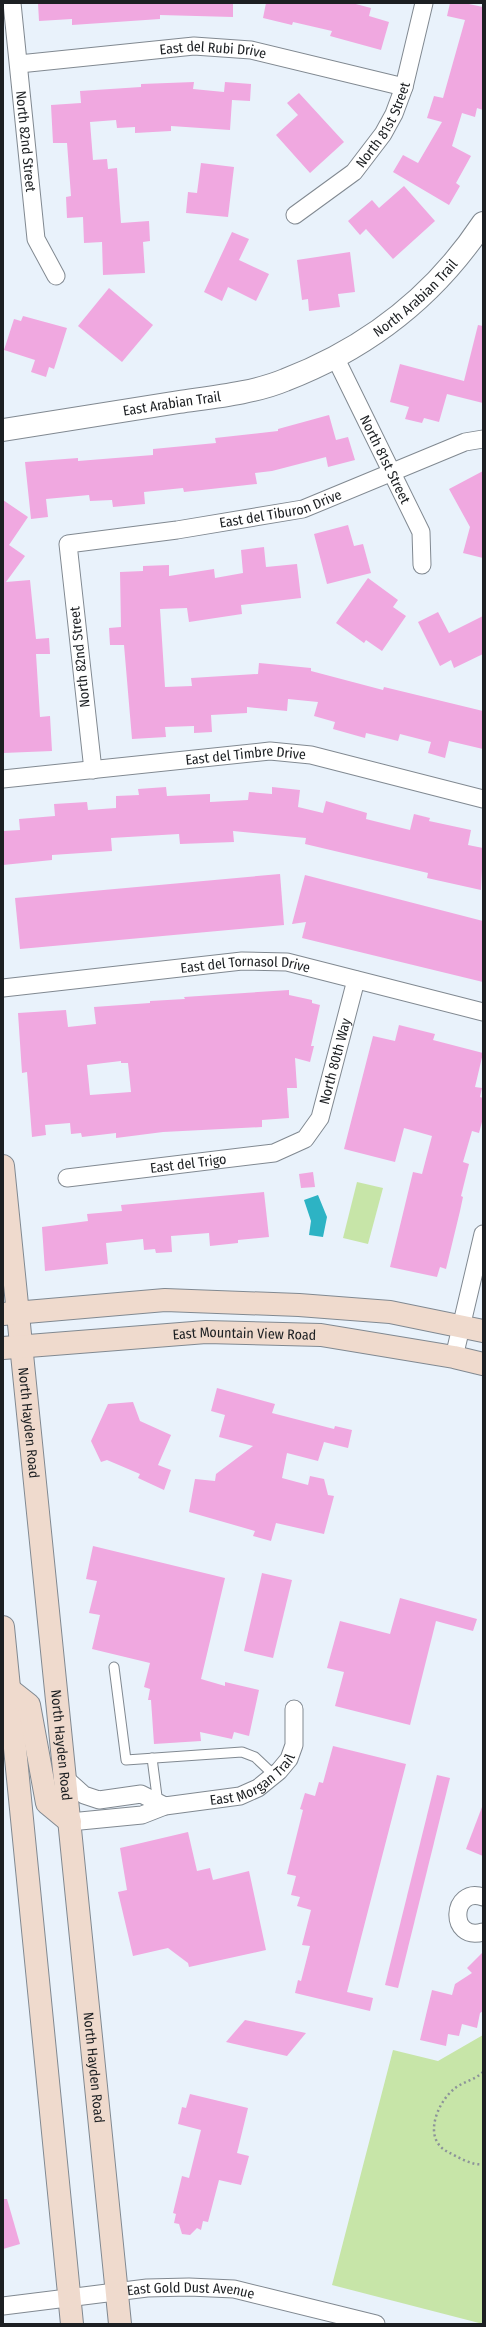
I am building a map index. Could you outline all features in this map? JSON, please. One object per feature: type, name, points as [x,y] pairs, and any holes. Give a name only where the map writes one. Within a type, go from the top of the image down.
[{"type":"main road","name":"North Hayden Road","points":[[3,1166],[13,1347],[66,1778],[120,2324]]},
{"type":"main road","name":"East Mountain View Road","points":[[11,1313],[166,1300],[299,1305],[390,1312],[473,1329]]},
{"type":"main road","name":"East Mountain View Road","points":[[13,1347],[206,1332],[321,1335],[454,1357],[483,1364]]},
{"type":"main road","points":[[3,1627],[72,2324]]},
{"type":"main road","points":[[10,1690],[29,1705],[47,1803],[70,1822]]},
{"type":"street","name":"North 82nd Street","points":[[12,3],[36,240],[56,276]]},
{"type":"street","name":"North 81st Street","points":[[295,215],[354,172],[383,134],[394,114],[404,87],[424,3]]},
{"type":"street","name":"East del Rubi Drive","points":[[19,64],[194,46],[251,50],[404,87]]},
{"type":"street","name":"North Arabian Trail","points":[[335,358],[365,340],[407,311],[429,291],[473,239],[483,223]]},
{"type":"street","name":"North 81st Street","points":[[335,358],[421,532],[422,565]]},
{"type":"street","name":"East Arabian Trail","points":[[3,430],[229,394],[284,381],[335,358]]},
{"type":"street","name":"East del Tiburon Drive","points":[[68,544],[177,530],[302,510],[392,474],[465,442],[483,439]]},
{"type":"street","name":"North 82nd Street","points":[[68,544],[93,770]]},
{"type":"street","name":"East del Timbre Drive","points":[[3,779],[270,751],[311,755],[483,799]]},
{"type":"street","name":"East del Tornasol Drive","points":[[3,988],[242,961],[287,962],[483,1012]]},
{"type":"street","name":"North 80th Way","points":[[305,1138],[320,1118],[356,980]]},
{"type":"street","name":"East del Trigo","points":[[67,1178],[274,1153],[305,1138]]},
{"type":"street","points":[[454,1357],[473,1329],[483,1234]]},
{"type":"street","name":"East Morgan Trail","points":[[70,1822],[142,1815],[160,1805],[240,1796],[258,1788],[274,1775],[289,1759],[294,1745],[294,1709]]},
{"type":"street","points":[[66,1778],[84,1795],[99,1800],[141,1794],[160,1805]]},
{"type":"street","points":[[483,1897],[474,1896],[466,1898],[458,1907],[457,1915],[458,1921],[464,1929],[477,1933],[483,1932]]},
{"type":"street","name":"East Gold Dust Avenue","points":[[3,2306],[116,2292],[189,2287],[234,2290],[376,2324]]},
{"type":"lane","points":[[114,1667],[126,1760],[242,1752],[255,1757],[274,1775]]},
{"type":"lane","points":[[152,1758],[160,1805]]},
{"type":"path","points":[[483,2072],[454,2089],[441,2105],[434,2120],[435,2136],[445,2151],[465,2160],[483,2164]]},
{"type":"green space","points":[[357,1182],[383,1188],[368,1244],[343,1238]]},
{"type":"green space","points":[[483,2035],[483,2324],[332,2285],[393,2050],[438,2061]]},
{"type":"water","points":[[318,1195],[327,1217],[323,1237],[309,1235],[311,1221],[304,1200]]},
{"type":"building","points":[[38,3],[233,3],[233,17],[160,15],[160,19],[72,25],[72,19],[39,21]]},
{"type":"building","points":[[266,3],[352,3],[371,8],[369,16],[389,22],[381,50],[330,36],[332,31],[293,22],[292,25],[263,18]]},
{"type":"building","points":[[450,3],[464,3],[483,7],[483,110],[477,108],[475,117],[462,113],[452,146],[471,156],[456,183],[460,186],[449,205],[393,172],[403,155],[418,163],[442,122],[427,118],[434,96],[443,98],[465,20],[447,16]]},
{"type":"building","points":[[194,82],[193,89],[224,92],[225,82],[251,84],[250,101],[232,100],[230,130],[171,126],[171,131],[135,133],[135,127],[117,128],[116,120],[90,122],[93,160],[107,159],[108,169],[117,168],[121,223],[149,221],[150,241],[143,242],[145,273],[103,275],[102,242],[84,243],[83,217],[67,218],[66,197],[71,196],[67,143],[53,143],[51,105],[81,103],[80,91],[141,87],[141,84]]},
{"type":"building","points":[[299,93],[344,142],[310,173],[276,135],[298,115],[287,103]]},
{"type":"building","points":[[201,163],[234,167],[228,217],[186,213],[188,192],[197,193]]},
{"type":"building","points":[[404,186],[435,221],[393,259],[366,229],[360,235],[348,221],[372,200],[379,208]]},
{"type":"building","points":[[232,232],[249,239],[239,260],[269,274],[256,301],[228,287],[222,301],[204,292]]},
{"type":"building","points":[[350,252],[355,292],[338,294],[340,307],[309,311],[308,299],[302,300],[297,260]]},
{"type":"building","points":[[109,288],[153,325],[122,362],[78,326]]},
{"type":"building","points":[[23,316],[67,328],[54,369],[49,367],[46,377],[31,372],[35,360],[4,350],[14,319],[21,321]]},
{"type":"building","points":[[478,325],[483,326],[483,403],[447,394],[439,422],[424,418],[422,423],[405,419],[409,407],[390,402],[400,364],[464,381]]},
{"type":"building","points":[[329,415],[336,440],[348,437],[355,460],[328,467],[326,457],[272,471],[255,473],[257,484],[184,492],[183,488],[144,492],[145,504],[113,507],[112,500],[90,501],[89,495],[46,499],[48,517],[31,519],[25,462],[78,458],[78,461],[153,455],[153,449],[216,443],[215,438],[278,431],[278,429]]},
{"type":"building","points":[[483,471],[483,558],[463,553],[470,527],[449,489]]},
{"type":"building","points":[[3,500],[28,517],[9,545],[25,556],[6,582],[30,580],[36,639],[49,638],[50,654],[36,654],[40,717],[50,716],[52,751],[3,753]]},
{"type":"building","points":[[348,525],[354,546],[363,544],[371,573],[327,584],[314,534]]},
{"type":"building","points":[[264,547],[266,567],[297,564],[301,598],[241,605],[242,614],[189,622],[187,608],[160,609],[165,687],[192,686],[191,678],[258,674],[259,663],[311,668],[311,671],[383,690],[384,687],[483,711],[483,749],[449,741],[445,758],[428,753],[431,742],[400,734],[398,741],[366,733],[365,738],[333,729],[335,722],[314,716],[318,702],[288,699],[287,711],[247,707],[247,713],[211,715],[212,732],[194,733],[194,726],[165,727],[166,737],[132,739],[124,645],[110,645],[109,628],[121,627],[120,572],[143,571],[143,566],[169,565],[169,576],[214,569],[215,578],[243,573],[241,550]]},
{"type":"building","points":[[368,578],[398,600],[393,607],[406,616],[382,651],[366,640],[364,643],[336,623]]},
{"type":"building","points":[[438,612],[449,633],[483,616],[483,654],[454,668],[451,660],[440,666],[418,622]]},
{"type":"building","points":[[166,787],[167,796],[210,794],[210,802],[248,800],[249,792],[272,794],[272,787],[300,790],[298,807],[323,813],[326,801],[367,813],[366,819],[410,830],[414,814],[430,818],[429,821],[471,830],[468,845],[483,848],[481,890],[427,878],[428,873],[305,844],[306,838],[233,831],[234,842],[180,844],[179,834],[111,838],[112,851],[52,855],[52,860],[3,865],[3,831],[20,830],[19,819],[55,816],[54,804],[87,802],[88,810],[116,808],[116,796],[139,795],[138,789]]},
{"type":"building","points":[[280,874],[284,925],[20,949],[15,898]]},
{"type":"building","points":[[305,875],[483,921],[483,982],[302,938],[306,922],[292,924]]},
{"type":"building","points":[[289,990],[289,995],[312,1000],[312,1003],[320,1005],[311,1046],[314,1046],[310,1062],[295,1058],[297,1088],[287,1088],[289,1118],[262,1120],[262,1127],[163,1132],[116,1138],[116,1133],[82,1137],[81,1133],[71,1134],[70,1123],[45,1125],[46,1135],[32,1137],[27,1072],[22,1073],[18,1013],[66,1010],[68,1027],[96,1024],[94,1007],[185,999],[184,997]],"holes":[[[121,1061],[121,1063],[128,1063],[131,1092],[90,1095],[87,1065]]]},
{"type":"building","points":[[399,1025],[435,1034],[433,1040],[483,1053],[475,1087],[482,1088],[480,1097],[483,1098],[483,1118],[479,1133],[472,1131],[463,1162],[469,1164],[461,1196],[463,1197],[460,1211],[446,1269],[440,1267],[437,1277],[390,1267],[413,1172],[422,1174],[432,1136],[404,1128],[395,1162],[344,1149],[373,1036],[395,1041]]},
{"type":"building","points":[[313,1172],[315,1187],[301,1188],[299,1174]]},
{"type":"building","points":[[264,1192],[269,1237],[238,1240],[238,1243],[210,1246],[209,1233],[171,1236],[172,1252],[156,1253],[155,1249],[144,1250],[143,1239],[106,1243],[108,1264],[45,1271],[42,1227],[88,1221],[87,1214],[122,1211],[121,1205]]},
{"type":"building","points":[[217,1388],[275,1404],[272,1413],[334,1429],[335,1426],[352,1430],[348,1448],[324,1442],[318,1461],[287,1453],[282,1478],[308,1485],[310,1476],[324,1479],[328,1495],[334,1496],[324,1534],[276,1523],[271,1541],[253,1536],[255,1531],[189,1512],[195,1479],[215,1481],[216,1474],[253,1446],[219,1437],[225,1415],[211,1411]]},
{"type":"building","points":[[133,1402],[140,1421],[171,1435],[158,1465],[171,1470],[164,1490],[138,1478],[140,1474],[107,1460],[101,1462],[91,1441],[108,1404]]},
{"type":"building","points":[[93,1546],[225,1578],[201,1679],[225,1686],[225,1682],[259,1690],[249,1736],[234,1732],[232,1739],[200,1732],[201,1741],[154,1744],[151,1700],[148,1700],[150,1689],[144,1687],[150,1663],[92,1649],[100,1615],[89,1613],[97,1581],[86,1579]]},
{"type":"building","points":[[262,1573],[292,1580],[273,1658],[244,1651]]},
{"type":"building","points":[[400,1598],[477,1619],[473,1631],[436,1621],[410,1725],[335,1706],[344,1672],[327,1668],[340,1621],[390,1634]]},
{"type":"building","points":[[333,1746],[406,1764],[347,1992],[373,1998],[370,2011],[295,1993],[298,1980],[301,1981],[310,1946],[302,1945],[311,1910],[297,1906],[300,1897],[291,1895],[296,1876],[287,1874],[303,1810],[300,1809],[305,1793],[315,1796],[319,1782],[323,1783]]},
{"type":"building","points":[[437,1775],[450,1778],[398,1988],[385,1985]]},
{"type":"building","points":[[483,1807],[483,1856],[466,1849]]},
{"type":"building","points":[[188,1832],[197,1871],[210,1868],[213,1880],[249,1871],[266,1950],[189,1967],[188,1963],[168,1948],[133,1956],[118,1892],[127,1890],[120,1848]]},
{"type":"building","points":[[483,1952],[483,2011],[480,2013],[477,2028],[462,2024],[459,2036],[448,2034],[446,2046],[420,2040],[432,1990],[452,1995],[455,1984],[472,1973],[467,1968]]},
{"type":"building","points":[[245,2020],[306,2033],[287,2056],[226,2042]]},
{"type":"building","points":[[190,2094],[248,2108],[237,2153],[249,2156],[241,2185],[219,2180],[208,2222],[203,2221],[201,2230],[197,2228],[190,2235],[182,2234],[179,2224],[174,2223],[176,2214],[173,2213],[182,2176],[189,2178],[201,2130],[178,2124],[182,2107],[186,2108]]},
{"type":"building","points":[[3,2199],[7,2199],[20,2244],[3,2249]]}]
